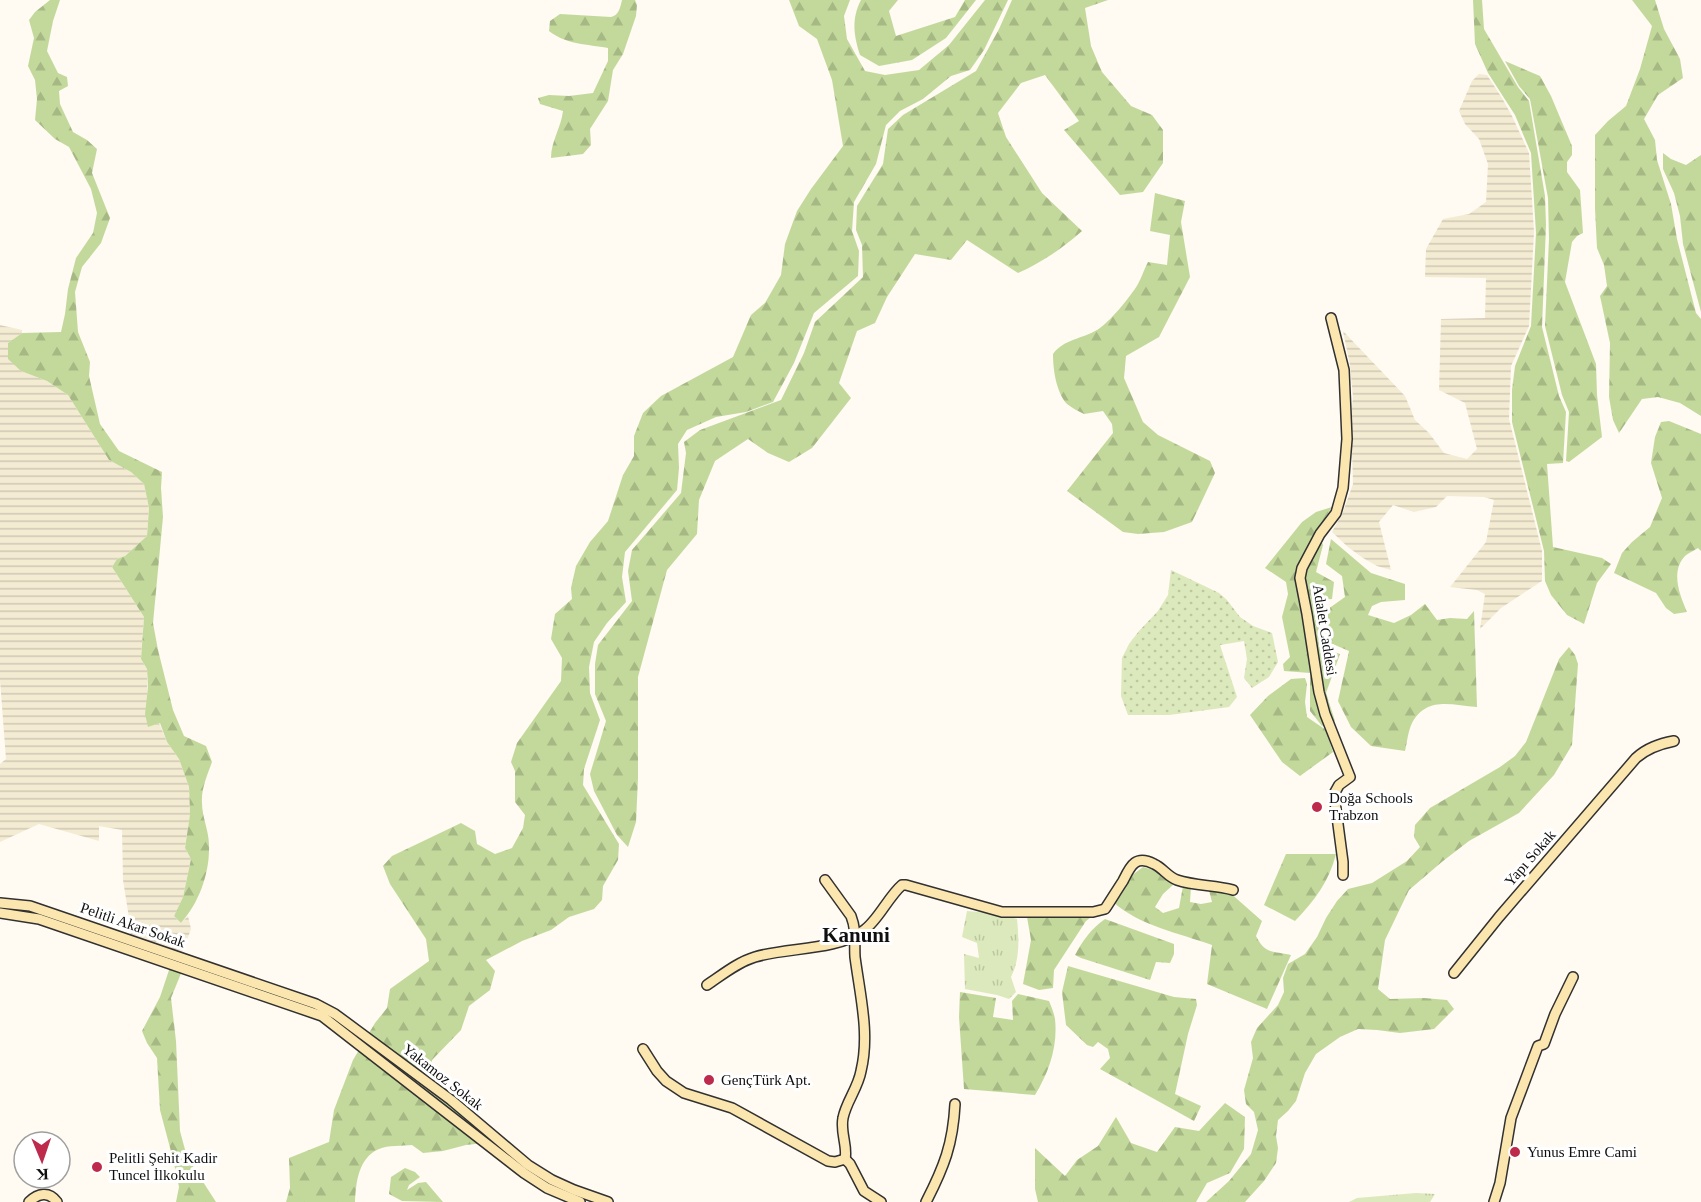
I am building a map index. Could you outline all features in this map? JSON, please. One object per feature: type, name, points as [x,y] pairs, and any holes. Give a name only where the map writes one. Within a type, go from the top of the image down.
[{"type":"street","name":"Adalet Caddesi","points":[[1330,318],[1345,380],[1347,439],[1343,488],[1336,513],[1320,534],[1302,568],[1300,578],[1319,692],[1325,714],[1350,777],[1343,781],[1334,794],[1344,862],[1343,875]]},
{"type":"street","name":"Yapı Sokak","points":[[1454,973],[1499,917],[1636,758],[1647,749],[1674,741]]},
{"type":"street","points":[[707,985],[740,964],[756,957],[818,946],[856,934],[869,926],[902,885],[1002,912],[1093,912],[1105,909],[1128,868],[1134,862],[1148,861],[1171,878],[1223,887],[1233,891]]},
{"type":"street","points":[[825,880],[851,916],[856,934],[855,953],[862,1003],[864,1038],[862,1068],[842,1120],[845,1159]]},
{"type":"street","name":"Pelitli Akar Sokak","points":[[0,903],[30,906],[254,987]]},
{"type":"street","name":"Pelitli Akar Sokak","points":[[0,913],[39,919],[254,987]]},
{"type":"street","points":[[1494,1202],[1500,1183],[1507,1131],[1514,1107],[1538,1046],[1544,1044],[1555,1014],[1573,977]]},
{"type":"street","name":"Yakamoz Sokak","points":[[254,987],[322,1016],[524,1173],[550,1184],[580,1202]]},
{"type":"street","points":[[643,1049],[666,1081],[684,1094],[732,1108],[828,1161],[835,1162],[845,1159]]},
{"type":"street","points":[[926,1202],[940,1175],[951,1142],[955,1104]]},
{"type":"street","points":[[845,1159],[864,1191],[881,1202]]},
{"type":"street","name":"Yakamoz Sokak","points":[[550,1184],[608,1202]]},
{"type":"street","points":[[29,1202],[36,1196],[47,1194],[57,1202]]},
{"type":"shaded area","points":[[1479,74],[1487,75],[1502,98],[1529,153],[1534,232],[1529,326],[1511,366],[1509,419],[1542,551],[1542,581],[1501,608],[1480,629],[1485,594],[1477,590],[1450,587],[1486,542],[1494,500],[1484,497],[1447,496],[1436,507],[1414,512],[1393,505],[1379,522],[1391,570],[1377,566],[1363,558],[1332,532],[1343,512],[1353,484],[1351,416],[1353,397],[1350,365],[1343,331],[1405,396],[1415,420],[1429,433],[1444,453],[1467,459],[1477,449],[1465,403],[1439,390],[1441,319],[1485,318],[1486,278],[1425,277],[1426,249],[1443,219],[1469,214],[1486,202],[1488,164],[1479,139],[1465,124],[1459,111],[1472,81]]},
{"type":"shaded area","points":[[0,325],[22,330],[22,333],[8,343],[21,371],[47,381],[68,395],[109,460],[131,472],[144,484],[149,508],[147,536],[125,556],[117,559],[112,567],[144,617],[141,659],[147,669],[148,727],[159,723],[167,742],[179,759],[189,787],[190,814],[185,848],[191,859],[183,897],[174,916],[181,923],[188,916],[191,929],[178,964],[160,955],[127,951],[131,930],[123,880],[122,830],[99,826],[99,841],[39,824],[0,842],[0,764],[6,759],[0,680]]},
{"type":"green space","points":[[50,0],[60,0],[47,51],[58,73],[67,77],[68,86],[59,91],[60,104],[73,132],[97,149],[92,173],[110,218],[101,243],[82,267],[75,292],[78,332],[90,362],[89,376],[100,424],[119,451],[162,472],[163,517],[153,623],[173,710],[184,736],[206,746],[212,762],[202,798],[209,840],[208,866],[198,897],[181,923],[174,916],[183,897],[191,859],[185,848],[190,814],[189,787],[179,759],[167,742],[160,723],[148,727],[145,714],[147,669],[141,659],[144,617],[112,567],[117,559],[125,556],[147,536],[149,508],[144,484],[131,472],[109,460],[68,395],[47,381],[21,371],[8,359],[8,343],[22,333],[61,332],[76,258],[93,233],[97,213],[91,189],[69,147],[55,139],[35,120],[37,99],[35,80],[28,66],[34,38],[29,20]]},
{"type":"green space","points":[[622,0],[635,0],[636,16],[623,54],[613,70],[608,101],[590,129],[591,145],[583,154],[551,158],[563,111],[540,104],[538,98],[549,95],[569,96],[593,93],[608,61],[608,48],[577,43],[556,36],[549,31],[550,21],[560,14],[611,17],[617,13]]},
{"type":"green space","points":[[789,0],[850,0],[844,16],[847,39],[865,71],[885,75],[919,70],[949,45],[985,0],[1008,0],[984,50],[970,70],[951,76],[923,99],[900,111],[886,125],[876,164],[854,202],[852,231],[859,251],[858,276],[814,313],[794,363],[773,402],[746,412],[716,417],[687,430],[678,444],[677,490],[625,552],[622,577],[626,602],[594,642],[589,667],[590,693],[600,720],[584,769],[583,785],[619,844],[618,860],[603,886],[602,900],[594,909],[569,917],[551,930],[522,941],[486,960],[495,971],[490,990],[469,1006],[461,1030],[432,1060],[428,1081],[477,1127],[484,1143],[423,1153],[412,1145],[379,1149],[372,1153],[362,1165],[357,1179],[355,1202],[286,1202],[290,1188],[289,1158],[329,1142],[334,1110],[353,1060],[375,1023],[387,1008],[390,989],[429,961],[426,939],[390,884],[383,866],[392,856],[461,823],[475,831],[477,844],[495,854],[512,848],[523,828],[525,815],[515,802],[515,771],[511,762],[517,743],[561,681],[562,658],[551,639],[555,614],[572,599],[571,588],[576,566],[590,542],[608,521],[623,475],[634,456],[634,436],[643,413],[661,396],[733,357],[751,315],[765,303],[781,275],[785,244],[797,211],[843,146],[832,80],[817,39],[799,26]]},
{"type":"green space","points":[[861,0],[898,0],[889,11],[896,36],[955,17],[965,0],[976,0],[946,38],[912,60],[879,66],[860,55],[858,48],[855,21]]},
{"type":"green space","points":[[1012,0],[1108,0],[1085,8],[1091,46],[1102,72],[1131,106],[1152,115],[1163,130],[1163,163],[1143,192],[1120,195],[1064,130],[1079,121],[1045,75],[1021,83],[998,113],[1006,137],[1042,193],[1082,231],[1052,255],[1018,273],[967,240],[951,260],[915,254],[887,297],[875,323],[857,331],[839,383],[851,398],[812,448],[789,462],[768,453],[748,439],[715,461],[699,500],[697,534],[667,570],[638,677],[636,822],[628,847],[617,835],[594,791],[590,774],[606,721],[595,694],[595,664],[598,645],[632,601],[628,571],[632,550],[681,493],[686,453],[684,442],[700,430],[781,400],[804,353],[815,322],[863,277],[862,245],[856,230],[857,206],[883,164],[888,129],[903,115],[976,71]]},
{"type":"green space","points":[[1473,0],[1482,0],[1484,29],[1518,87],[1529,101],[1545,196],[1542,327],[1559,396],[1566,412],[1563,463],[1547,464],[1553,547],[1602,558],[1611,564],[1597,583],[1584,624],[1567,615],[1551,595],[1545,581],[1544,551],[1512,422],[1515,366],[1531,326],[1536,233],[1531,153],[1515,115],[1488,73],[1475,44]]},
{"type":"green space","points":[[1632,0],[1655,0],[1664,29],[1680,59],[1683,78],[1658,95],[1644,119],[1655,140],[1657,160],[1671,204],[1677,239],[1696,313],[1701,319],[1701,416],[1680,403],[1658,397],[1642,399],[1619,433],[1613,420],[1609,397],[1610,343],[1600,296],[1607,286],[1604,265],[1597,248],[1595,135],[1626,106],[1640,69],[1652,26]]},
{"type":"green space","points":[[1505,61],[1540,76],[1572,146],[1572,155],[1567,162],[1567,172],[1580,190],[1583,233],[1572,242],[1565,282],[1596,364],[1602,437],[1569,462],[1566,461],[1569,412],[1562,395],[1545,326],[1549,239],[1548,198],[1530,99],[1519,86]]},
{"type":"green space","points":[[1663,153],[1686,165],[1701,155],[1701,312],[1683,244],[1680,216],[1674,193],[1663,169]]},
{"type":"green space","points":[[1155,193],[1185,201],[1181,222],[1190,277],[1159,337],[1126,356],[1124,378],[1143,422],[1158,435],[1210,461],[1215,473],[1192,522],[1164,532],[1138,534],[1123,532],[1067,491],[1113,433],[1112,424],[1103,411],[1084,414],[1063,399],[1058,387],[1053,354],[1062,345],[1097,330],[1107,322],[1135,289],[1148,262],[1167,265],[1170,235],[1150,231]]},
{"type":"green space","points":[[1669,421],[1701,434],[1701,551],[1698,548],[1686,555],[1680,562],[1678,584],[1687,612],[1674,614],[1666,608],[1656,593],[1614,573],[1622,553],[1650,527],[1662,498],[1651,463],[1655,437],[1661,422]]},
{"type":"green space","points":[[1332,507],[1320,529],[1323,545],[1316,572],[1334,582],[1332,599],[1319,600],[1319,647],[1340,654],[1326,693],[1335,721],[1322,726],[1310,711],[1310,673],[1284,671],[1283,664],[1290,657],[1282,617],[1288,594],[1286,582],[1265,568],[1302,522],[1316,512]]},
{"type":"green space","points":[[1331,539],[1371,573],[1405,584],[1405,600],[1381,602],[1372,606],[1368,615],[1394,623],[1411,615],[1425,604],[1437,620],[1467,619],[1474,611],[1477,707],[1440,704],[1425,709],[1412,723],[1405,751],[1371,746],[1351,727],[1338,701],[1349,651],[1328,642],[1328,609],[1345,597],[1342,576],[1326,564]]},
{"type":"green space","points":[[1171,570],[1219,593],[1240,617],[1253,626],[1272,633],[1278,662],[1269,677],[1252,688],[1244,678],[1247,659],[1244,641],[1220,645],[1237,697],[1229,707],[1169,715],[1128,715],[1121,696],[1122,658],[1129,644],[1158,611],[1168,595]]},
{"type":"green space","points":[[1569,647],[1578,664],[1572,745],[1554,775],[1519,813],[1469,841],[1409,890],[1385,940],[1378,989],[1390,999],[1447,1000],[1454,1009],[1434,1029],[1400,1033],[1358,1029],[1340,1037],[1316,1054],[1305,1073],[1296,1101],[1278,1120],[1276,1163],[1264,1181],[1245,1202],[1206,1202],[1229,1181],[1251,1154],[1258,1130],[1254,1112],[1246,1104],[1244,1090],[1253,1058],[1251,1042],[1257,1028],[1278,1005],[1284,992],[1283,978],[1288,964],[1305,954],[1337,901],[1348,889],[1372,883],[1407,861],[1420,847],[1414,837],[1415,825],[1430,808],[1515,756],[1526,742],[1559,659]]},
{"type":"green space","points":[[1305,678],[1307,717],[1326,730],[1333,752],[1300,776],[1282,762],[1250,715],[1268,696],[1291,679]]},
{"type":"green space","points":[[1286,854],[1336,854],[1320,891],[1295,921],[1264,905]]},
{"type":"green space","points":[[1143,867],[1163,873],[1174,884],[1163,894],[1155,907],[1163,913],[1179,908],[1183,886],[1191,886],[1190,902],[1201,904],[1212,902],[1209,890],[1228,891],[1262,921],[1256,936],[1263,946],[1270,951],[1291,955],[1267,1009],[1207,984],[1212,945],[1147,923],[1113,902],[1131,876]]},
{"type":"green space","points":[[967,911],[1000,914],[1017,919],[1017,956],[1011,977],[1016,992],[1009,999],[965,989],[964,954],[979,958],[977,943],[962,937]]},
{"type":"green space","points":[[1095,914],[1086,921],[1054,970],[1053,988],[1039,990],[1023,984],[1031,940],[1027,917]]},
{"type":"green space","points":[[1105,919],[1174,944],[1174,954],[1170,963],[1156,962],[1150,980],[1075,955],[1088,935]]},
{"type":"green space","points":[[1068,966],[1174,997],[1196,999],[1197,1005],[1175,1094],[1201,1106],[1194,1121],[1100,1069],[1110,1058],[1108,1049],[1098,1042],[1093,1047],[1087,1045],[1066,1025],[1062,992]]},
{"type":"green space","points":[[170,967],[182,971],[171,998],[176,1041],[180,1131],[187,1157],[216,1202],[176,1202],[179,1187],[160,1110],[157,1058],[142,1031],[160,997]]},
{"type":"green space","points":[[960,992],[996,998],[993,1017],[1013,1020],[1012,1001],[1018,994],[1049,1001],[1055,1019],[1054,1049],[1035,1095],[964,1089],[959,1017]]},
{"type":"green space","points":[[1225,1103],[1245,1117],[1244,1149],[1230,1173],[1207,1183],[1196,1202],[1038,1202],[1035,1189],[1035,1148],[1065,1176],[1077,1160],[1098,1146],[1116,1117],[1131,1143],[1157,1152],[1175,1127],[1199,1131]]},
{"type":"green space","points":[[405,1168],[420,1177],[409,1185],[407,1190],[418,1183],[426,1182],[443,1202],[402,1201],[389,1194],[391,1177]]},
{"type":"green space","points":[[1416,1193],[1435,1194],[1430,1202],[1349,1202],[1357,1198]]},
{"type":"place","name":"Doğa Schools Trabzon","points":[[1317,807]]},
{"type":"place","name":"GençTürk Apt.","points":[[709,1080]]},
{"type":"place","name":"Yunus Emre Cami","points":[[1515,1152]]},
{"type":"place","name":"Pelitli Şehit Kadir Tuncel İlkokulu","points":[[97,1167]]},
{"type":"district","name":"Kanuni","points":[[856,935]]}]
